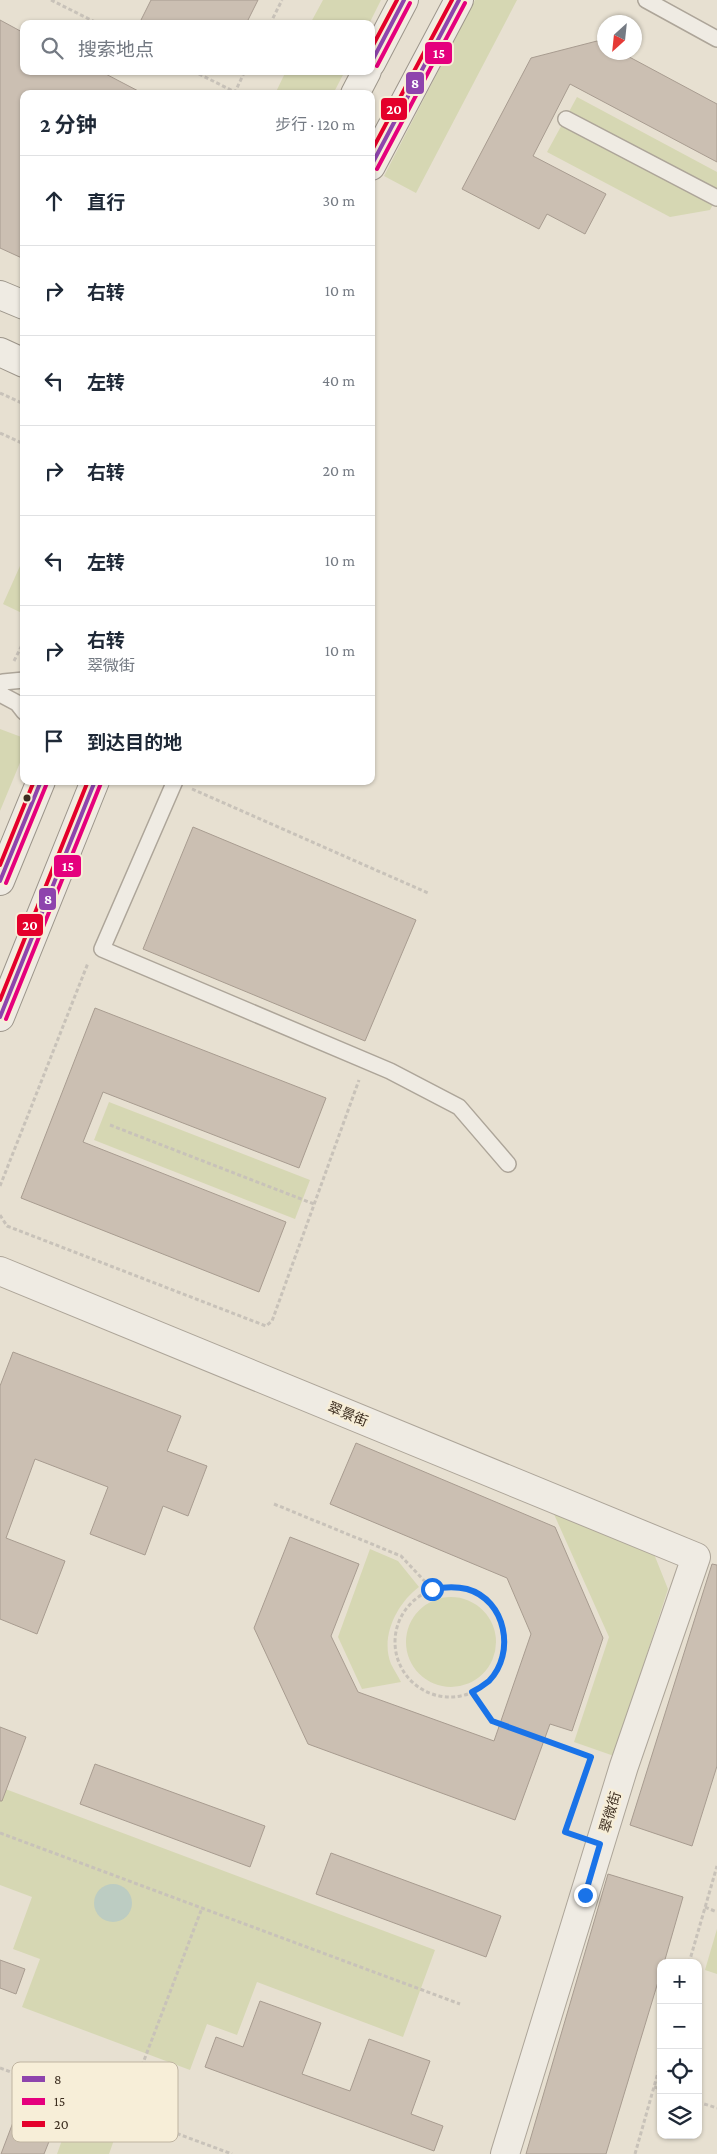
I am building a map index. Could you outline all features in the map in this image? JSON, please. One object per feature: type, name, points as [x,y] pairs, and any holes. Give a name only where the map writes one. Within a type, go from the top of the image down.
[{"type":"street","points":[[375,55],[404,0]]},
{"type":"street","points":[[375,158],[459,0]]},
{"type":"street","points":[[357,90],[365,75]]},
{"type":"street","points":[[0,295],[20,304]]},
{"type":"street","points":[[0,352],[20,361]]},
{"type":"street","points":[[0,881],[39,785]]},
{"type":"street","points":[[0,1017],[93,785]]},
{"type":"street","name":"翠景街","points":[[0,1271],[696,1557]]},
{"type":"street","name":"翠微街","points":[[505,2154],[600,1844],[696,1557]]},
{"type":"lane","points":[[646,0],[717,39]]},
{"type":"lane","points":[[566,119],[717,198]]},
{"type":"lane","points":[[20,681],[1,688],[20,707]]},
{"type":"lane","points":[[179,785],[102,949],[390,1071],[459,1107],[508,1164]]},
{"type":"path","points":[[52,0],[91,20]]},
{"type":"path","points":[[272,20],[282,0]]},
{"type":"path","points":[[201,75],[231,90]]},
{"type":"path","points":[[236,90],[244,75]]},
{"type":"path","points":[[0,393],[20,402]]},
{"type":"path","points":[[0,433],[20,442]]},
{"type":"path","points":[[185,785],[428,892]]},
{"type":"path","points":[[0,1186],[90,957],[102,949]]},
{"type":"path","points":[[0,1215],[7,1226],[266,1326],[272,1321],[366,1061]]},
{"type":"path","points":[[110,1126],[314,1204]]},
{"type":"path","points":[[274,1504],[401,1556],[432,1589]]},
{"type":"path","points":[[450,1586],[468,1590],[485,1598],[497,1612],[504,1630],[505,1649],[499,1667],[488,1682],[472,1692],[454,1697],[436,1695],[420,1688],[407,1676],[398,1661],[394,1644],[396,1626],[404,1610],[416,1598],[432,1589],[450,1586]]},
{"type":"path","points":[[472,1692],[492,1721],[591,1757],[565,1832],[600,1844]]},
{"type":"path","points":[[0,1833],[460,2004]]},
{"type":"path","points":[[690,1959],[717,1866]]},
{"type":"path","points":[[705,1907],[717,1912]]},
{"type":"path","points":[[143,2062],[202,1908]]},
{"type":"path","points":[[0,2068],[12,2072]]},
{"type":"path","points":[[635,2154],[657,2076]]},
{"type":"path","points":[[702,2103],[717,2108]]},
{"type":"path","points":[[178,2134],[232,2154]]},
{"type":"green space","points":[[323,0],[381,0],[371,20],[312,20]]},
{"type":"green space","points":[[475,0],[517,0],[416,193],[384,176]]},
{"type":"green space","points":[[284,75],[343,75],[335,90],[277,90]]},
{"type":"green space","points":[[577,97],[717,172],[717,197],[710,210],[670,217],[547,152]]},
{"type":"green space","points":[[20,566],[20,612],[3,604]]},
{"type":"green space","points":[[0,729],[20,736],[20,763],[0,811]]},
{"type":"green space","points":[[109,1102],[310,1180],[295,1219],[94,1140]]},
{"type":"green space","points":[[553,1512],[654,1554],[668,1589],[614,1756],[574,1742],[609,1637]]},
{"type":"green space","points":[[370,1549],[398,1561],[419,1587],[398,1611],[389,1632],[388,1654],[401,1682],[362,1689],[338,1637]]},
{"type":"green space","points":[[451,1597],[468,1600],[483,1610],[493,1625],[496,1642],[493,1659],[483,1674],[468,1684],[451,1687],[434,1684],[419,1674],[409,1659],[406,1642],[409,1625],[419,1610],[434,1600]]},
{"type":"green space","points":[[0,1787],[435,1950],[403,2037],[257,1982],[237,2035],[207,2024],[190,2070],[178,2066],[178,2062],[169,2062],[22,2007],[40,1959],[13,1949],[32,1897],[0,1885]]},
{"type":"green space","points":[[717,1929],[717,1974],[705,1970]]},
{"type":"green space","points":[[61,2142],[113,2142],[109,2154],[57,2154]]},
{"type":"shaded area","points":[[113,1884],[126,1890],[132,1903],[126,1916],[113,1922],[100,1916],[94,1903],[100,1890]]},
{"type":"building","points":[[151,0],[258,0],[248,20],[141,20]]},
{"type":"building","points":[[0,20],[20,31],[20,75],[108,75],[136,90],[20,90],[20,257],[0,248]]},
{"type":"building","points":[[597,41],[597,60],[635,60],[717,104],[717,162],[570,84],[533,156],[606,194],[585,234],[547,214],[539,229],[462,189],[531,58]]},
{"type":"building","points":[[193,827],[416,920],[365,1041],[143,949]]},
{"type":"building","points":[[95,1008],[326,1098],[299,1168],[103,1092],[83,1142],[286,1222],[259,1292],[21,1198]]},
{"type":"building","points":[[13,1352],[181,1416],[167,1451],[207,1466],[188,1516],[163,1506],[145,1555],[90,1534],[108,1487],[35,1459],[6,1538],[65,1561],[37,1634],[0,1619],[0,1386]]},
{"type":"building","points":[[356,1443],[555,1527],[603,1638],[572,1731],[550,1724],[515,1820],[308,1744],[254,1628],[290,1537],[359,1564],[331,1636],[358,1692],[494,1741],[531,1634],[507,1578],[330,1504]]},
{"type":"building","points":[[712,1564],[717,1565],[717,1766],[692,1846],[630,1825]]},
{"type":"building","points":[[0,1727],[26,1737],[2,1801],[0,1801]]},
{"type":"building","points":[[95,1764],[265,1826],[250,1867],[80,1804]]},
{"type":"building","points":[[331,1853],[501,1916],[486,1957],[316,1894]]},
{"type":"building","points":[[608,1874],[683,1897],[665,1959],[657,1959],[657,1985],[606,2154],[526,2154]]},
{"type":"building","points":[[0,1960],[25,1969],[16,1994],[0,1988]]},
{"type":"building","points":[[260,2001],[321,2023],[302,2074],[350,2091],[369,2039],[430,2061],[411,2114],[443,2126],[434,2151],[205,2067],[216,2037],[243,2047]]},
{"type":"building","points":[[12,2125],[12,2142],[49,2142],[44,2154],[1,2154]]},
{"type":"transit line","name":"20","points":[[375,41],[397,0]]},
{"type":"transit line","name":"8","points":[[375,55],[404,0]]},
{"type":"transit line","name":"20","points":[[375,144],[452,0]]},
{"type":"transit line","name":"8","points":[[375,158],[459,0]]},
{"type":"transit line","name":"15","points":[[377,66],[410,3]]},
{"type":"transit line","name":"15","points":[[377,169],[465,3]]},
{"type":"transit line","name":"20","points":[[0,865],[32,785]]},
{"type":"transit line","name":"8","points":[[0,881],[39,785]]},
{"type":"transit line","name":"15","points":[[6,883],[46,785]]},
{"type":"transit line","name":"20","points":[[0,1000],[86,785]]},
{"type":"transit line","name":"8","points":[[0,1017],[93,785]]},
{"type":"transit line","name":"15","points":[[6,1019],[100,785]]},
{"type":"route","points":[[432,1589],[450,1586],[468,1590],[485,1598],[497,1612],[504,1630],[505,1649],[499,1667],[488,1682],[472,1692],[492,1721],[591,1757],[565,1832],[600,1844],[585,1895]]}]
